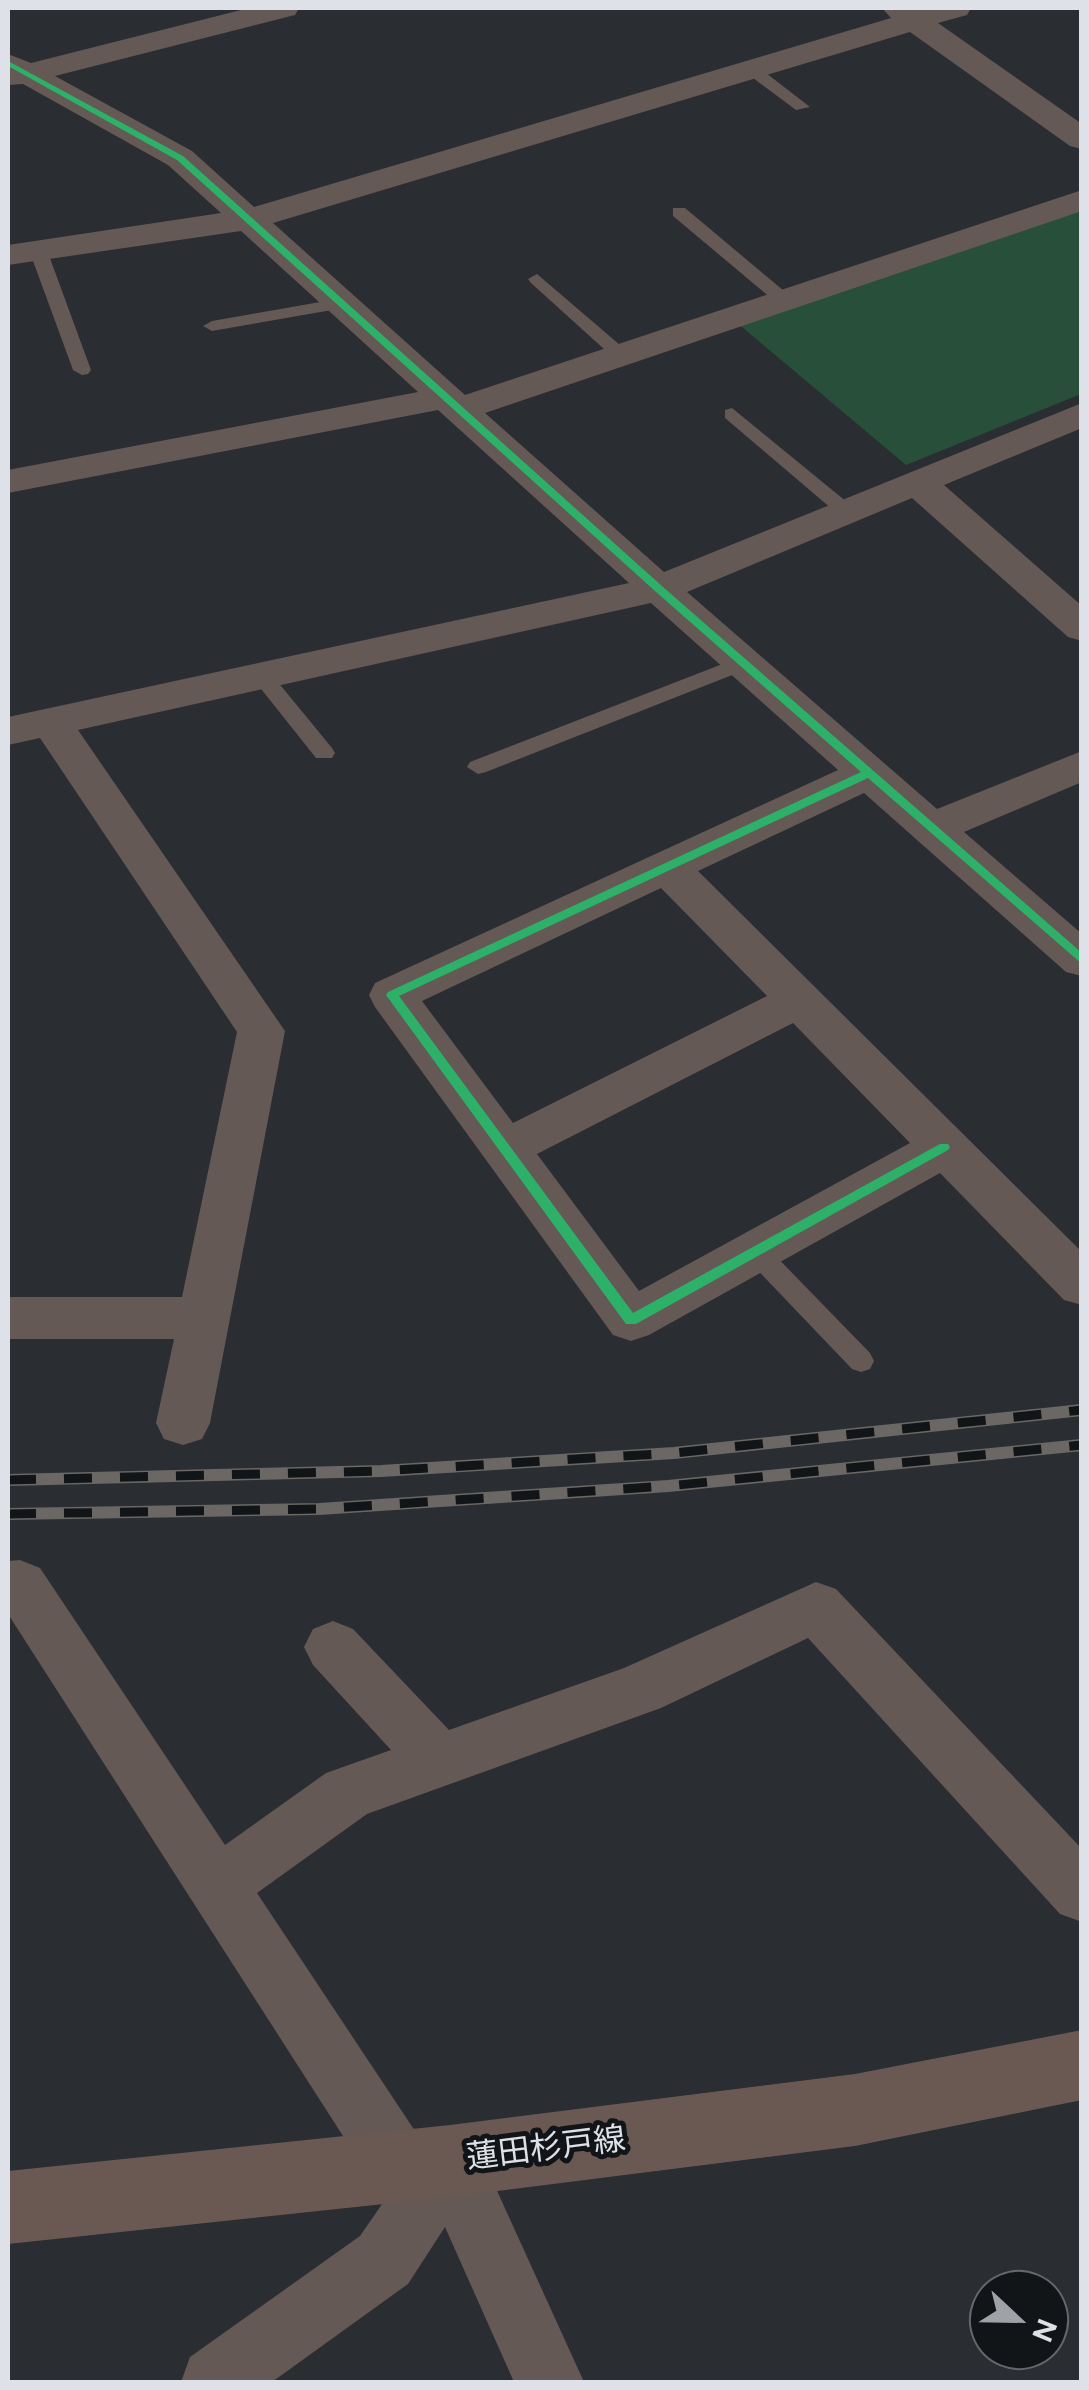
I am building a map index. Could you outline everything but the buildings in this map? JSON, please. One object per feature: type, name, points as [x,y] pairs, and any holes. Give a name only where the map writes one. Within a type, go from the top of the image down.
[{"type":"main road","name":"蓮田杉戸線","points":[[8,2208],[425,2164],[856,2110],[1082,2065]]},
{"type":"street","points":[[15,72],[284,8]]},
{"type":"street","points":[[23,252],[250,219],[751,69],[906,14],[956,8]]},
{"type":"street","points":[[906,14],[1082,139]]},
{"type":"street","points":[[15,72],[180,158],[659,589],[1082,960]]},
{"type":"street","points":[[8,482],[454,403],[620,355],[1082,200]]},
{"type":"street","points":[[183,1423],[261,1031],[29,726],[659,589],[1082,414]]},
{"type":"street","points":[[916,482],[1082,628]]},
{"type":"street","points":[[932,828],[1082,765]]},
{"type":"street","points":[[869,773],[392,995],[631,1320],[944,1147]]},
{"type":"street","points":[[667,867],[1082,1285]]},
{"type":"street","points":[[504,1149],[798,1000]]},
{"type":"street","points":[[8,1318],[204,1318]]},
{"type":"street","points":[[8,1585],[20,1586],[217,1886],[425,2164],[549,2382]]},
{"type":"street","points":[[217,1886],[347,1793],[640,1689],[816,1606],[1082,1893]]},
{"type":"street","points":[[333,1647],[439,1760]]},
{"type":"street","points":[[214,2382],[384,2260],[425,2164]]},
{"type":"lane","points":[[751,69],[802,107]]},
{"type":"lane","points":[[679,212],[784,300]]},
{"type":"lane","points":[[23,252],[82,370]]},
{"type":"lane","points":[[538,280],[620,355]]},
{"type":"lane","points":[[212,326],[342,303]]},
{"type":"lane","points":[[732,414],[846,512]]},
{"type":"lane","points":[[478,767],[743,663]]},
{"type":"lane","points":[[261,676],[324,753]]},
{"type":"lane","points":[[755,1251],[861,1361]]},
{"type":"green space","points":[[1081,209],[1081,394],[906,465],[736,322]]},
{"type":"railway","points":[[8,1480],[381,1471],[674,1453],[1082,1410]]},
{"type":"railway","points":[[8,1514],[319,1509],[668,1486],[1082,1445]]},
{"type":"cycle path","points":[[8,63],[180,158],[659,589],[1082,960]]},
{"type":"cycle path","points":[[869,773],[392,995],[631,1320],[944,1147]]}]
